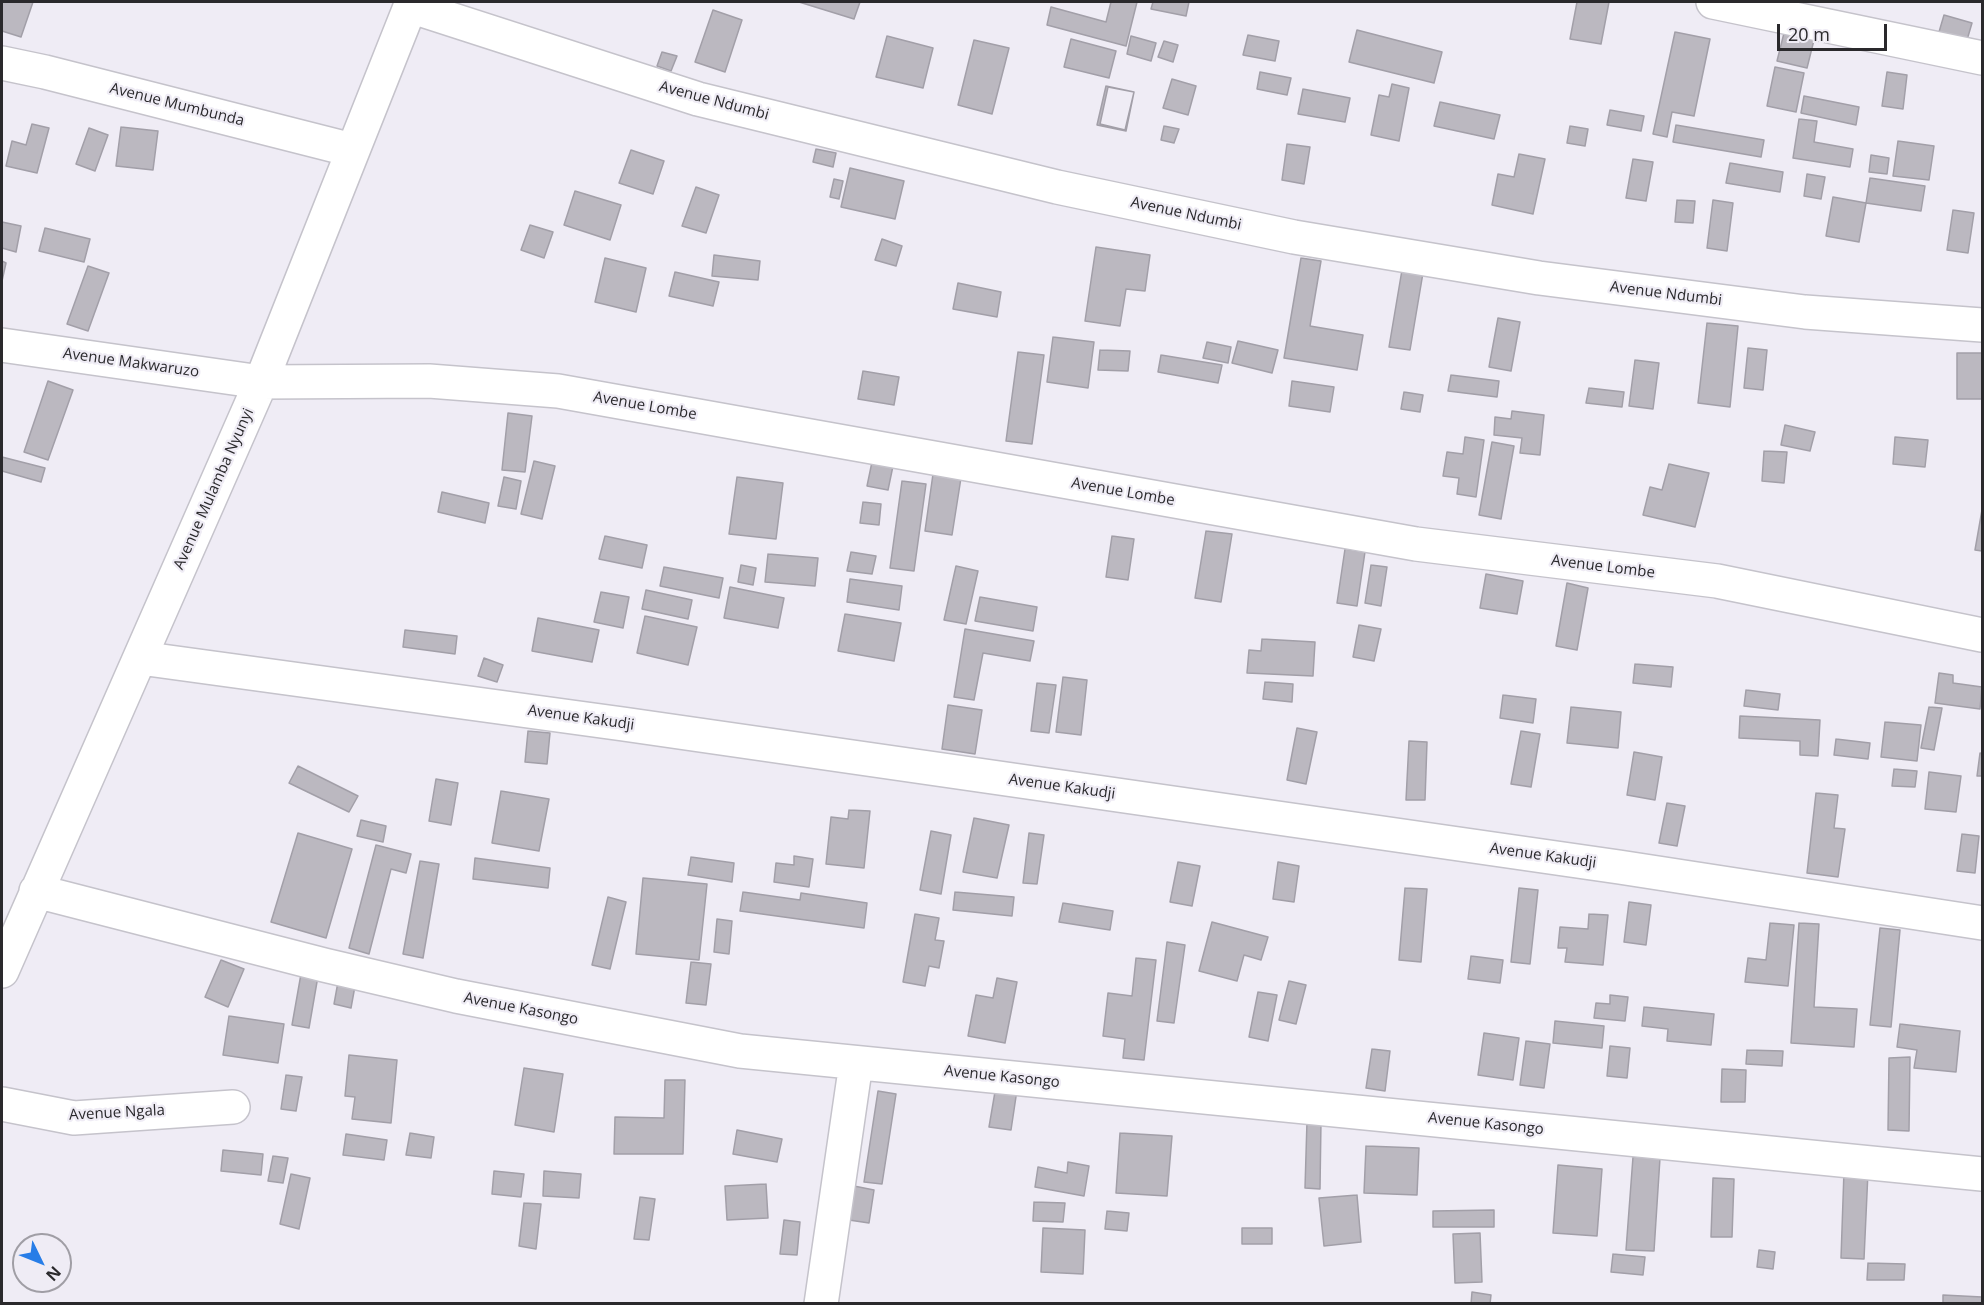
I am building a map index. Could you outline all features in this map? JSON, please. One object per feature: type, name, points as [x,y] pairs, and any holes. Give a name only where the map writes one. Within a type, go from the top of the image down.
[{"type":"street","points":[[1713,2],[1983,58]]},
{"type":"street","name":"Avenue Mulamba Nyunyi","points":[[2,971],[261,382],[411,4]]},
{"type":"street","name":"Avenue Ndumbi","points":[[411,4],[698,99],[1057,187],[1294,237],[1539,278],[1806,312],[1983,325]]},
{"type":"street","name":"Avenue Mumbunda","points":[[2,63],[352,150]]},
{"type":"street","name":"Avenue Makwaruzo","points":[[2,345],[261,382]]},
{"type":"street","name":"Avenue Lombe","points":[[261,382],[429,381],[558,391],[1416,544],[1717,581],[1983,635]]},
{"type":"street","name":"Avenue Kakudji","points":[[140,658],[623,724],[1607,865],[1983,923]]},
{"type":"street","name":"Avenue Kasongo","points":[[36,891],[324,965],[456,996],[740,1051],[1983,1174]]},
{"type":"street","points":[[821,1304],[856,1063]]},
{"type":"street","name":"Avenue Ngala","points":[[2,1104],[74,1118],[233,1107]]},
{"type":"building","points":[[2,2],[33,2],[21,37],[2,31]]},
{"type":"building","points":[[799,2],[860,2],[854,19]]},
{"type":"building","points":[[1111,2],[1137,2],[1126,46],[1047,25],[1051,7],[1106,22]]},
{"type":"building","points":[[1153,2],[1189,2],[1186,16],[1151,9]]},
{"type":"building","points":[[1577,2],[1609,2],[1601,44],[1570,39]]},
{"type":"building","points":[[713,10],[742,20],[725,72],[695,62]]},
{"type":"building","points":[[1944,15],[1972,23],[1967,40],[1939,32]]},
{"type":"building","points":[[1357,30],[1442,52],[1434,83],[1349,62]]},
{"type":"building","points":[[1675,32],[1710,39],[1694,116],[1672,112],[1667,137],[1653,134]]},
{"type":"building","points":[[1784,33],[1814,40],[1807,68],[1777,61]]},
{"type":"building","points":[[1248,35],[1279,41],[1275,61],[1243,55]]},
{"type":"building","points":[[887,36],[933,48],[923,88],[876,77]]},
{"type":"building","points":[[1131,36],[1156,43],[1151,61],[1127,54]]},
{"type":"building","points":[[1071,39],[1116,51],[1109,78],[1064,67]]},
{"type":"building","points":[[974,40],[1009,48],[992,114],[958,105]]},
{"type":"building","points":[[1164,41],[1178,45],[1173,62],[1158,57]]},
{"type":"building","points":[[662,52],[677,56],[671,71],[657,66]]},
{"type":"building","points":[[1775,67],[1804,73],[1796,112],[1767,106]]},
{"type":"building","points":[[1260,72],[1291,78],[1287,95],[1257,89]]},
{"type":"building","points":[[1887,72],[1907,75],[1903,109],[1882,106]]},
{"type":"building","points":[[1172,79],[1196,86],[1188,115],[1163,108]]},
{"type":"building","points":[[1392,84],[1409,88],[1399,141],[1371,135],[1379,95],[1389,97]]},
{"type":"building","points":[[1106,86],[1134,92],[1126,131],[1097,125]]},
{"type":"building","points":[[1108,87],[1134,92],[1125,130],[1100,124]]},
{"type":"building","points":[[1303,89],[1350,98],[1345,122],[1298,114]]},
{"type":"building","points":[[1804,96],[1859,107],[1856,125],[1801,113]]},
{"type":"building","points":[[1440,102],[1500,115],[1494,139],[1434,126]]},
{"type":"building","points":[[1610,110],[1644,116],[1641,131],[1607,125]]},
{"type":"building","points":[[1799,119],[1817,121],[1814,142],[1853,149],[1850,167],[1793,158]]},
{"type":"building","points":[[32,124],[49,128],[37,173],[6,166],[12,141],[26,145]]},
{"type":"building","points":[[1676,125],[1764,140],[1761,157],[1673,142]]},
{"type":"building","points":[[1164,126],[1179,129],[1174,143],[1161,140]]},
{"type":"building","points":[[1570,126],[1588,129],[1585,146],[1567,143]]},
{"type":"building","points":[[121,127],[158,131],[153,170],[116,166]]},
{"type":"building","points":[[89,128],[108,135],[95,171],[76,164]]},
{"type":"building","points":[[1898,141],[1934,146],[1929,180],[1893,176]]},
{"type":"building","points":[[1287,144],[1310,147],[1304,184],[1282,180]]},
{"type":"building","points":[[816,149],[836,153],[833,167],[813,162]]},
{"type":"building","points":[[631,150],[664,161],[653,194],[619,183]]},
{"type":"building","points":[[1519,154],[1545,159],[1533,214],[1492,205],[1498,174],[1514,177]]},
{"type":"building","points":[[1871,155],[1889,158],[1887,174],[1869,172]]},
{"type":"building","points":[[1633,159],[1653,162],[1646,201],[1626,198]]},
{"type":"building","points":[[1730,163],[1783,172],[1780,192],[1726,183]]},
{"type":"building","points":[[850,168],[904,181],[895,219],[841,207]]},
{"type":"building","points":[[1807,174],[1825,177],[1821,199],[1804,196]]},
{"type":"building","points":[[1870,178],[1925,186],[1921,211],[1866,203]]},
{"type":"building","points":[[834,179],[843,181],[839,199],[830,197]]},
{"type":"building","points":[[696,187],[719,195],[706,233],[682,226]]},
{"type":"building","points":[[575,191],[621,205],[610,240],[564,225]]},
{"type":"building","points":[[1833,197],[1866,203],[1859,242],[1826,236]]},
{"type":"building","points":[[1677,200],[1695,201],[1693,223],[1675,222]]},
{"type":"building","points":[[1713,200],[1733,203],[1727,251],[1707,248]]},
{"type":"building","points":[[1953,210],[1974,213],[1968,253],[1947,250]]},
{"type":"building","points":[[2,222],[21,226],[16,252],[2,248]]},
{"type":"building","points":[[530,225],[553,232],[544,258],[521,250]]},
{"type":"building","points":[[45,228],[90,239],[84,262],[39,251]]},
{"type":"building","points":[[882,239],[902,246],[896,266],[875,260]]},
{"type":"building","points":[[1096,247],[1150,255],[1145,291],[1126,289],[1120,326],[1085,321]]},
{"type":"building","points":[[714,255],[760,261],[758,280],[712,276]]},
{"type":"building","points":[[605,258],[646,268],[636,312],[595,302]]},
{"type":"building","points":[[1301,258],[1321,261],[1310,326],[1363,335],[1357,370],[1284,358]]},
{"type":"building","points":[[2,261],[6,263],[2,281]]},
{"type":"building","points":[[1403,264],[1424,267],[1410,350],[1389,347]]},
{"type":"building","points":[[88,266],[109,273],[88,331],[67,324]]},
{"type":"building","points":[[675,272],[719,282],[713,306],[669,296]]},
{"type":"building","points":[[958,283],[1001,292],[997,317],[953,309]]},
{"type":"building","points":[[1498,318],[1520,322],[1511,371],[1489,367]]},
{"type":"building","points":[[1707,323],[1738,326],[1730,407],[1698,403]]},
{"type":"building","points":[[1053,337],[1094,342],[1088,388],[1047,382]]},
{"type":"building","points":[[1238,341],[1278,350],[1272,373],[1232,363]]},
{"type":"building","points":[[1207,342],[1231,347],[1228,363],[1203,358]]},
{"type":"building","points":[[1748,348],[1767,350],[1763,390],[1744,388]]},
{"type":"building","points":[[1100,350],[1130,351],[1128,371],[1098,370]]},
{"type":"building","points":[[1018,352],[1044,355],[1032,444],[1006,441]]},
{"type":"building","points":[[1957,353],[1982,353],[1982,399],[1957,399]]},
{"type":"building","points":[[1161,355],[1222,365],[1218,383],[1158,372]]},
{"type":"building","points":[[1635,360],[1659,363],[1653,409],[1629,406]]},
{"type":"building","points":[[863,371],[899,377],[894,405],[858,399]]},
{"type":"building","points":[[1451,375],[1499,381],[1497,397],[1448,391]]},
{"type":"building","points":[[48,381],[73,390],[48,460],[24,452]]},
{"type":"building","points":[[1292,381],[1334,387],[1330,412],[1289,406]]},
{"type":"building","points":[[1589,388],[1624,392],[1622,407],[1586,403]]},
{"type":"building","points":[[1404,392],[1423,395],[1420,412],[1401,409]]},
{"type":"building","points":[[1512,411],[1544,415],[1540,455],[1520,453],[1522,438],[1494,435],[1495,417],[1511,419]]},
{"type":"building","points":[[508,413],[532,416],[525,472],[502,470]]},
{"type":"building","points":[[1785,425],[1815,432],[1810,451],[1781,445]]},
{"type":"building","points":[[1465,437],[1484,440],[1476,497],[1457,494],[1459,478],[1443,476],[1447,452],[1463,454]]},
{"type":"building","points":[[1895,437],[1928,440],[1925,467],[1893,464]]},
{"type":"building","points":[[1492,442],[1514,446],[1501,519],[1479,515]]},
{"type":"building","points":[[1764,451],[1787,452],[1784,483],[1762,481]]},
{"type":"building","points":[[2,457],[45,468],[41,482],[2,471]]},
{"type":"building","points":[[534,461],[555,466],[542,519],[521,514]]},
{"type":"building","points":[[872,462],[893,466],[888,490],[867,486]]},
{"type":"building","points":[[1669,464],[1709,473],[1695,527],[1643,515],[1650,487],[1662,490]]},
{"type":"building","points":[[933,474],[961,478],[952,535],[925,531]]},
{"type":"building","points":[[504,477],[521,481],[516,509],[498,506]]},
{"type":"building","points":[[737,477],[783,483],[776,539],[729,534]]},
{"type":"building","points":[[902,481],[926,484],[914,571],[890,568]]},
{"type":"building","points":[[442,492],[489,503],[485,523],[438,512]]},
{"type":"building","points":[[863,502],[881,504],[879,525],[860,523]]},
{"type":"building","points":[[1982,510],[1982,551],[1975,550]]},
{"type":"building","points":[[1206,531],[1232,534],[1221,602],[1195,598]]},
{"type":"building","points":[[605,536],[647,545],[642,568],[599,559]]},
{"type":"building","points":[[1112,536],[1134,539],[1128,580],[1106,577]]},
{"type":"building","points":[[1345,549],[1365,552],[1357,606],[1337,603]]},
{"type":"building","points":[[851,552],[876,556],[872,574],[847,571]]},
{"type":"building","points":[[768,554],[818,558],[815,586],[765,582]]},
{"type":"building","points":[[741,565],[756,568],[753,585],[738,582]]},
{"type":"building","points":[[1371,565],[1387,567],[1381,606],[1365,603]]},
{"type":"building","points":[[956,566],[978,571],[966,624],[944,620]]},
{"type":"building","points":[[664,567],[723,578],[719,598],[660,586]]},
{"type":"building","points":[[1486,574],[1523,581],[1517,614],[1480,608]]},
{"type":"building","points":[[850,579],[902,586],[899,610],[847,602]]},
{"type":"building","points":[[1567,583],[1588,588],[1577,650],[1556,646]]},
{"type":"building","points":[[730,587],[784,598],[778,628],[724,618]]},
{"type":"building","points":[[646,590],[692,600],[688,619],[642,609]]},
{"type":"building","points":[[601,592],[629,597],[623,628],[594,622]]},
{"type":"building","points":[[980,597],[1037,607],[1033,631],[975,621]]},
{"type":"building","points":[[845,614],[901,623],[894,661],[838,651]]},
{"type":"building","points":[[645,616],[697,627],[688,665],[637,653]]},
{"type":"building","points":[[538,618],[599,630],[592,662],[532,651]]},
{"type":"building","points":[[1359,625],[1381,629],[1374,661],[1353,657]]},
{"type":"building","points":[[965,629],[1034,641],[1030,661],[983,653],[974,700],[954,697]]},
{"type":"building","points":[[405,630],[457,636],[455,654],[403,647]]},
{"type":"building","points":[[1262,639],[1315,642],[1313,676],[1247,673],[1249,650],[1261,651]]},
{"type":"building","points":[[484,658],[503,665],[497,682],[478,676]]},
{"type":"building","points":[[1635,664],[1673,667],[1671,687],[1633,683]]},
{"type":"building","points":[[1939,673],[1953,675],[1953,683],[1982,687],[1980,709],[1935,703]]},
{"type":"building","points":[[1063,677],[1087,680],[1081,735],[1056,732]]},
{"type":"building","points":[[1265,682],[1293,684],[1292,702],[1263,699]]},
{"type":"building","points":[[1037,683],[1056,685],[1049,733],[1031,731]]},
{"type":"building","points":[[1746,690],[1780,694],[1778,710],[1744,706]]},
{"type":"building","points":[[1503,695],[1536,699],[1533,723],[1500,718]]},
{"type":"building","points":[[948,705],[982,710],[975,754],[942,749]]},
{"type":"building","points":[[1571,707],[1621,712],[1618,748],[1567,743]]},
{"type":"building","points":[[1929,707],[1942,708],[1934,750],[1921,748]]},
{"type":"building","points":[[1740,716],[1820,720],[1818,756],[1800,755],[1800,741],[1739,738]]},
{"type":"building","points":[[1885,722],[1921,725],[1917,761],[1881,757]]},
{"type":"building","points":[[1297,728],[1317,732],[1306,784],[1287,780]]},
{"type":"building","points":[[528,731],[550,733],[547,764],[525,762]]},
{"type":"building","points":[[1521,731],[1540,734],[1531,787],[1511,784]]},
{"type":"building","points":[[1836,739],[1870,743],[1868,759],[1834,755]]},
{"type":"building","points":[[1409,741],[1427,742],[1425,800],[1406,800]]},
{"type":"building","points":[[1634,752],[1662,757],[1655,800],[1627,795]]},
{"type":"building","points":[[1980,753],[1982,754],[1982,776],[1977,776]]},
{"type":"building","points":[[298,766],[358,796],[349,812],[289,783]]},
{"type":"building","points":[[1894,769],[1917,771],[1915,787],[1892,786]]},
{"type":"building","points":[[1929,772],[1961,776],[1956,812],[1925,809]]},
{"type":"building","points":[[436,779],[458,783],[451,825],[429,821]]},
{"type":"building","points":[[501,791],[549,799],[539,851],[492,843]]},
{"type":"building","points":[[1816,793],[1838,795],[1834,828],[1845,829],[1838,877],[1807,873]]},
{"type":"building","points":[[1667,803],[1685,806],[1677,846],[1659,843]]},
{"type":"building","points":[[849,810],[870,811],[864,868],[826,864],[831,817],[848,819]]},
{"type":"building","points":[[974,818],[1009,825],[997,878],[963,872]]},
{"type":"building","points":[[361,820],[386,826],[383,842],[357,836]]},
{"type":"building","points":[[931,831],[951,835],[941,894],[920,890]]},
{"type":"building","points":[[298,833],[352,849],[326,938],[271,922]]},
{"type":"building","points":[[1029,833],[1044,835],[1037,884],[1023,883]]},
{"type":"building","points":[[1962,834],[1979,836],[1975,873],[1957,871]]},
{"type":"building","points":[[376,845],[411,854],[406,873],[391,869],[369,954],[349,948]]},
{"type":"building","points":[[794,856],[813,859],[809,887],[774,882],[776,863],[794,865]]},
{"type":"building","points":[[691,857],[734,863],[732,882],[688,875]]},
{"type":"building","points":[[475,858],[550,868],[548,888],[473,879]]},
{"type":"building","points":[[420,861],[439,864],[423,958],[403,954]]},
{"type":"building","points":[[1178,862],[1200,866],[1192,906],[1170,902]]},
{"type":"building","points":[[1278,862],[1299,866],[1294,902],[1273,899]]},
{"type":"building","points":[[643,878],[707,884],[699,960],[636,954]]},
{"type":"building","points":[[1405,888],[1427,889],[1421,962],[1399,960]]},
{"type":"building","points":[[1519,888],[1538,890],[1530,964],[1511,962]]},
{"type":"building","points":[[743,892],[800,900],[801,893],[867,903],[864,928],[740,911]]},
{"type":"building","points":[[955,892],[1014,897],[1012,916],[953,910]]},
{"type":"building","points":[[608,897],[626,902],[610,969],[592,965]]},
{"type":"building","points":[[1629,902],[1651,905],[1646,945],[1624,942]]},
{"type":"building","points":[[1063,903],[1113,911],[1110,930],[1059,922]]},
{"type":"building","points":[[915,914],[939,918],[935,940],[944,941],[939,968],[929,966],[925,986],[903,982]]},
{"type":"building","points":[[1589,914],[1608,915],[1603,965],[1565,962],[1567,948],[1558,948],[1560,927],[1588,929]]},
{"type":"building","points":[[717,919],[732,921],[729,954],[714,952]]},
{"type":"building","points":[[1212,922],[1268,937],[1261,960],[1244,955],[1237,981],[1199,971]]},
{"type":"building","points":[[1770,923],[1794,925],[1788,986],[1745,982],[1748,958],[1766,960]]},
{"type":"building","points":[[1799,923],[1819,924],[1814,1007],[1857,1009],[1854,1047],[1791,1043]]},
{"type":"building","points":[[1880,928],[1900,930],[1891,1027],[1870,1025]]},
{"type":"building","points":[[1167,942],[1185,945],[1174,1023],[1157,1021]]},
{"type":"building","points":[[1471,956],[1503,960],[1500,983],[1468,979]]},
{"type":"building","points":[[1136,958],[1156,960],[1144,1060],[1123,1058],[1125,1039],[1103,1036],[1108,993],[1132,996]]},
{"type":"building","points":[[221,960],[244,969],[228,1007],[205,997]]},
{"type":"building","points":[[691,962],[711,964],[706,1005],[686,1003]]},
{"type":"building","points":[[301,974],[318,976],[309,1028],[292,1025]]},
{"type":"building","points":[[997,978],[1017,982],[1005,1043],[968,1036],[976,995],[993,998]]},
{"type":"building","points":[[1289,981],[1306,985],[1296,1024],[1279,1020]]},
{"type":"building","points":[[338,982],[355,986],[351,1008],[334,1004]]},
{"type":"building","points":[[1258,992],[1277,995],[1268,1041],[1249,1037]]},
{"type":"building","points":[[1610,995],[1628,997],[1625,1021],[1594,1018],[1596,1003],[1610,1004]]},
{"type":"building","points":[[1644,1007],[1714,1014],[1711,1045],[1667,1041],[1668,1029],[1642,1026]]},
{"type":"building","points":[[229,1016],[284,1024],[278,1063],[223,1055]]},
{"type":"building","points":[[1555,1021],[1604,1026],[1602,1048],[1553,1043]]},
{"type":"building","points":[[1900,1024],[1960,1031],[1956,1072],[1914,1068],[1917,1050],[1897,1047]]},
{"type":"building","points":[[1484,1033],[1519,1038],[1513,1080],[1478,1075]]},
{"type":"building","points":[[1526,1041],[1550,1044],[1544,1088],[1520,1085]]},
{"type":"building","points":[[1610,1046],[1630,1048],[1627,1078],[1607,1076]]},
{"type":"building","points":[[1372,1049],[1390,1051],[1385,1091],[1366,1088]]},
{"type":"building","points":[[1747,1050],[1783,1051],[1782,1066],[1746,1064]]},
{"type":"building","points":[[349,1055],[397,1060],[391,1123],[352,1119],[355,1097],[345,1096]]},
{"type":"building","points":[[1910,1057],[1909,1131],[1888,1130],[1889,1058]]},
{"type":"building","points":[[524,1068],[563,1074],[554,1132],[515,1125]]},
{"type":"building","points":[[1722,1069],[1746,1070],[1745,1102],[1721,1102]]},
{"type":"building","points":[[286,1075],[302,1077],[296,1111],[281,1109]]},
{"type":"building","points":[[665,1080],[685,1080],[683,1154],[614,1154],[615,1117],[664,1118]]},
{"type":"building","points":[[996,1086],[1017,1090],[1011,1130],[989,1127]]},
{"type":"building","points":[[878,1091],[896,1094],[882,1184],[864,1182]]},
{"type":"building","points":[[1307,1121],[1321,1121],[1320,1189],[1305,1188]]},
{"type":"building","points":[[737,1130],[782,1139],[777,1162],[733,1154]]},
{"type":"building","points":[[410,1133],[434,1137],[431,1158],[406,1155]]},
{"type":"building","points":[[1120,1133],[1172,1136],[1167,1196],[1116,1193]]},
{"type":"building","points":[[346,1134],[387,1140],[384,1160],[343,1155]]},
{"type":"building","points":[[1366,1146],[1419,1148],[1417,1195],[1364,1193]]},
{"type":"building","points":[[223,1150],[263,1154],[261,1175],[221,1171]]},
{"type":"building","points":[[273,1156],[288,1158],[283,1183],[268,1181]]},
{"type":"building","points":[[1633,1157],[1660,1158],[1654,1251],[1626,1250]]},
{"type":"building","points":[[1068,1162],[1089,1166],[1084,1196],[1035,1187],[1038,1167],[1067,1173]]},
{"type":"building","points":[[1558,1165],[1602,1169],[1597,1236],[1553,1233]]},
{"type":"building","points":[[494,1171],[524,1174],[521,1197],[492,1194]]},
{"type":"building","points":[[544,1171],[581,1174],[579,1198],[543,1196]]},
{"type":"building","points":[[1844,1171],[1868,1172],[1864,1259],[1841,1258]]},
{"type":"building","points":[[291,1174],[310,1178],[299,1229],[280,1224]]},
{"type":"building","points":[[1713,1178],[1734,1179],[1732,1237],[1711,1237]]},
{"type":"building","points":[[766,1184],[768,1218],[727,1220],[725,1186]]},
{"type":"building","points":[[854,1186],[874,1190],[869,1223],[849,1220]]},
{"type":"building","points":[[1357,1195],[1361,1242],[1324,1246],[1319,1198]]},
{"type":"building","points":[[640,1197],[655,1199],[649,1240],[634,1239]]},
{"type":"building","points":[[1034,1202],[1065,1203],[1063,1222],[1033,1221]]},
{"type":"building","points":[[524,1203],[541,1204],[536,1249],[519,1246]]},
{"type":"building","points":[[1494,1210],[1494,1227],[1433,1227],[1433,1211]]},
{"type":"building","points":[[1107,1211],[1129,1213],[1127,1231],[1105,1229]]},
{"type":"building","points":[[784,1220],[800,1222],[797,1255],[780,1254]]},
{"type":"building","points":[[1043,1228],[1085,1230],[1083,1274],[1041,1272]]},
{"type":"building","points":[[1242,1228],[1272,1228],[1272,1244],[1242,1244]]},
{"type":"building","points":[[1480,1233],[1482,1282],[1455,1283],[1453,1234]]},
{"type":"building","points":[[1759,1250],[1775,1252],[1773,1269],[1757,1267]]},
{"type":"building","points":[[1613,1254],[1645,1257],[1643,1275],[1611,1272]]},
{"type":"building","points":[[1868,1263],[1905,1264],[1904,1280],[1867,1280]]},
{"type":"building","points":[[1472,1292],[1491,1295],[1490,1304],[1471,1304]]},
{"type":"building","points":[[1943,1295],[1982,1297],[1982,1304],[1943,1304]]}]
